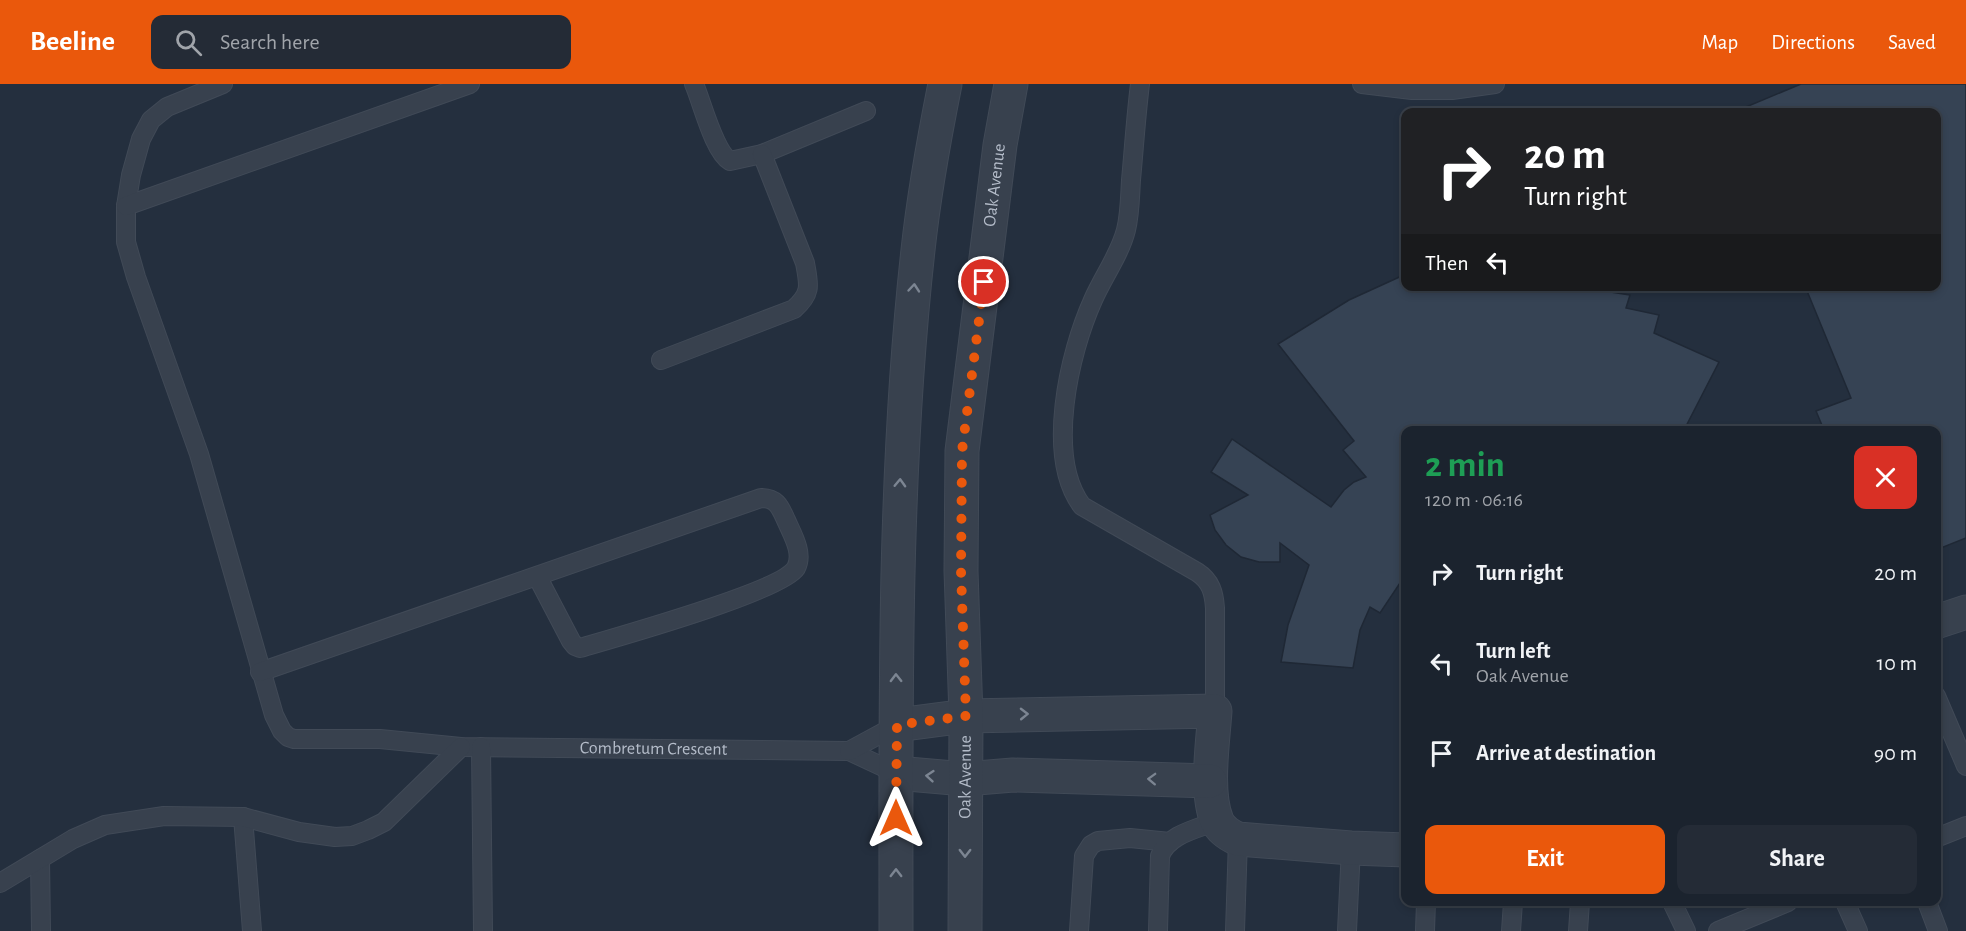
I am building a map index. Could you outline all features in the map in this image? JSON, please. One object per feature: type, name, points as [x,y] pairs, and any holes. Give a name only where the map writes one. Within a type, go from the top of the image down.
[{"type":"street","points":[[896,931],[896,642],[901,453],[918,249],[931,157],[945,84]]},
{"type":"street","name":"Oak Avenue","points":[[965,931],[966,716],[961,571],[962,451],[1000,146],[1011,84]]},
{"type":"street","points":[[1941,620],[1966,612]]},
{"type":"street","points":[[897,725],[966,716],[1215,711],[1210,781],[1228,830],[1350,848],[1401,850]]},
{"type":"street","points":[[896,773],[965,779],[1013,775],[1210,781]]},
{"type":"lane","points":[[224,84],[167,107],[151,120],[141,139],[131,176],[126,206],[126,242],[133,268],[199,454],[260,672],[761,498],[770,498],[778,504],[796,544],[799,559],[795,570],[779,581],[720,605],[580,648],[572,641],[537,576]]},
{"type":"lane","points":[[126,206],[470,84]]},
{"type":"lane","points":[[694,84],[723,155],[730,161],[762,154],[866,111]]},
{"type":"lane","points":[[1140,84],[1126,230],[1092,302],[1076,345],[1069,379],[1062,445],[1068,482],[1071,491],[1082,506],[1208,580],[1214,594],[1215,608],[1215,711]]},
{"type":"lane","points":[[1362,84],[1422,90],[1452,90],[1495,84]]},
{"type":"lane","points":[[661,360],[794,309],[807,295],[808,281],[805,263],[762,154]]},
{"type":"lane","name":"Combretum Crescent","points":[[260,672],[274,715],[282,731],[294,739],[380,739],[460,747],[849,751],[896,773]]},
{"type":"lane","points":[[1941,708],[1966,766]]},
{"type":"lane","name":"Combretum Crescent","points":[[849,751],[897,725]]},
{"type":"lane","points":[[0,883],[72,839],[105,825],[164,816],[243,817],[299,832],[335,837],[352,836],[368,831],[384,822],[460,747]]},
{"type":"lane","points":[[481,747],[483,931]]},
{"type":"lane","points":[[243,817],[252,931]]},
{"type":"lane","points":[[1941,836],[1966,826]]},
{"type":"lane","points":[[1158,931],[1160,856],[1163,849],[1182,834],[1228,830],[1235,931]]},
{"type":"lane","points":[[1079,931],[1084,856],[1091,845],[1121,839],[1170,842]]},
{"type":"lane","points":[[1347,931],[1350,848]]},
{"type":"lane","points":[[40,859],[41,931]]},
{"type":"lane","points":[[1425,931],[1426,906]]},
{"type":"lane","points":[[1511,931],[1513,906]]},
{"type":"lane","points":[[1578,931],[1580,906]]},
{"type":"lane","points":[[1674,906],[1686,931]]},
{"type":"lane","points":[[1718,931],[1778,906]]},
{"type":"lane","points":[[1847,906],[1858,931]]},
{"type":"lane","points":[[1929,906],[1938,931]]},
{"type":"building","points":[[1801,84],[1966,84],[1966,538],[1941,548],[1941,426],[1822,426],[1816,411],[1851,398],[1807,291],[1941,291],[1941,108],[1744,108]]},
{"type":"building","points":[[1401,276],[1401,291],[1604,291],[1630,295],[1626,308],[1659,315],[1654,333],[1719,362],[1686,426],[1401,426],[1401,582],[1380,613],[1370,607],[1360,630],[1353,668],[1281,662],[1288,625],[1309,565],[1280,543],[1280,562],[1259,562],[1241,557],[1226,545],[1215,530],[1210,515],[1248,495],[1211,472],[1232,439],[1331,507],[1344,490],[1354,482],[1366,477],[1343,450],[1354,441],[1278,344],[1349,300]]},
{"type":"route","points":[[896,818],[897,725],[966,716],[961,571],[962,451],[984,282]]}]
